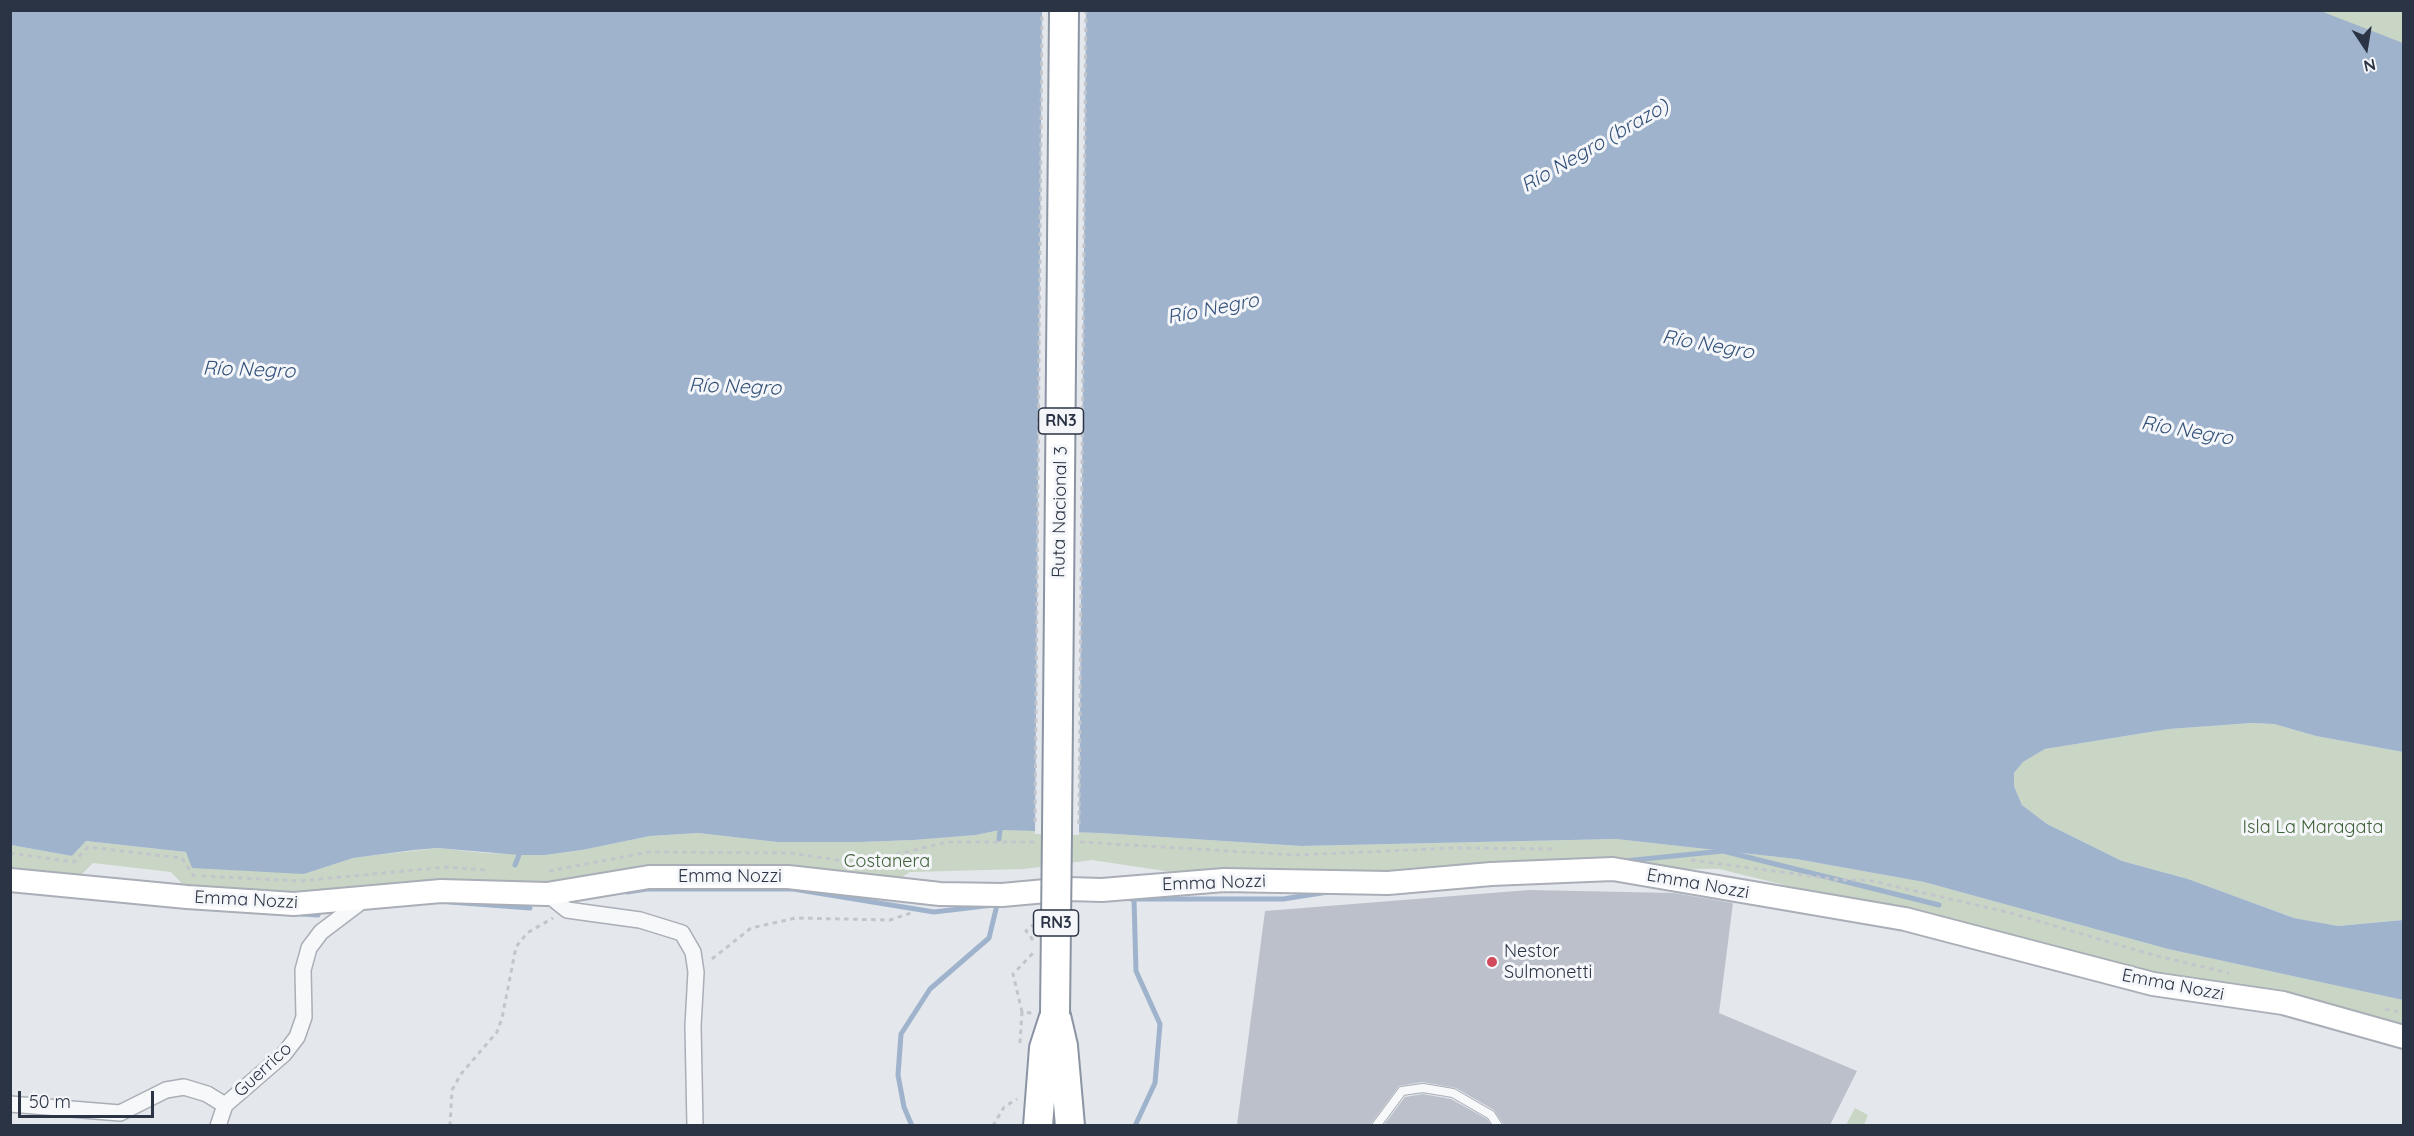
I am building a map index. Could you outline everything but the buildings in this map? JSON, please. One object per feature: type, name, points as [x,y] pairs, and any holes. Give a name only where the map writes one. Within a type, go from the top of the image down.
[{"type":"highway","name":"Ruta Nacional 3","points":[[1055,1014],[1064,10]]},
{"type":"highway","name":"RN3","points":[[1038,1125],[1044,1048],[1055,1014]]},
{"type":"highway","name":"RN3","points":[[1055,1014],[1063,1046],[1070,1125]]},
{"type":"street","name":"Emma Nozzi","points":[[11,880],[187,897],[294,904],[441,891],[547,894],[649,877],[768,876],[940,894],[1002,895],[1224,880],[1388,883],[1491,874],[1614,869],[1905,919],[2153,984],[2283,1004],[2403,1037]]},
{"type":"street","points":[[547,894],[567,910],[640,920],[682,933],[693,952],[696,972],[693,1026],[694,1125]]},
{"type":"street","name":"Guerrico","points":[[218,1125],[225,1105],[284,1054],[297,1037],[304,1017],[303,970],[309,948],[321,932],[367,897]]},
{"type":"street","points":[[10,1104],[119,1119],[166,1090],[184,1087],[207,1094],[225,1105]]},
{"type":"lane","points":[[1376,1125],[1402,1091],[1423,1088],[1453,1093],[1491,1115],[1498,1125]]},
{"type":"path","points":[[1035,822],[1042,10]]},
{"type":"path","points":[[1079,847],[1086,10]]},
{"type":"path","points":[[1035,834],[1035,846]]},
{"type":"path","points":[[696,972],[751,928],[796,918],[890,920],[919,910],[940,894]]},
{"type":"path","points":[[450,1125],[452,1090],[461,1074],[497,1032],[502,1018],[516,947],[527,933],[567,910]]},
{"type":"path","points":[[1034,917],[1034,941]]},
{"type":"path","points":[[1034,953],[1034,965]]},
{"type":"path","points":[[993,1125],[1004,1107],[1016,1099],[1040,1095]]},
{"type":"green space","points":[[2318,11],[2403,11],[2403,43],[2321,13]]},
{"type":"green space","name":"Isla La Maragata","points":[[2252,723],[2274,724],[2316,736],[2403,752],[2403,920],[2338,926],[2294,918],[2188,879],[2122,861],[2047,824],[2022,805],[2014,786],[2014,773],[2023,762],[2045,749],[2169,729]]},
{"type":"green space","name":"Costanera","points":[[1000,830],[1100,833],[1301,846],[1616,839],[1796,859],[1924,882],[2168,949],[2403,1000],[2403,1029],[2162,977],[1719,869],[1501,868],[1224,880],[1092,860],[1024,869],[910,872],[891,884],[536,887],[293,895],[186,888],[171,872],[93,863],[80,876],[11,867],[11,845],[72,856],[86,841],[186,852],[304,874],[352,858],[437,848],[485,853],[545,855],[650,836],[698,833],[777,842],[860,842],[976,835]]},
{"type":"green space","points":[[1855,1108],[1868,1115],[1864,1125],[1846,1125]]},
{"type":"water","points":[[2318,10],[2403,43],[2403,752],[2316,736],[2274,724],[2252,723],[2169,729],[2045,749],[2023,762],[2014,773],[2014,786],[2022,805],[2047,824],[2122,861],[2188,879],[2294,918],[2338,926],[2403,920],[2403,1000],[2168,949],[1924,882],[1796,859],[1616,839],[1301,846],[1100,833],[1000,830],[976,835],[860,842],[777,842],[698,833],[650,836],[545,855],[437,848],[414,850],[353,858],[304,874],[192,868],[186,852],[86,841],[72,856],[11,845],[10,11]]},
{"type":"pier","points":[[1042,11],[1086,11],[1079,835],[1035,834]]},
{"type":"waterway","points":[[999,839],[1000,830]]},
{"type":"waterway","points":[[1624,861],[1723,851],[1939,905]]},
{"type":"waterway","points":[[515,865],[519,855]]},
{"type":"waterway","points":[[627,892],[647,889],[793,889],[934,912],[993,905]]},
{"type":"waterway","points":[[1131,899],[1283,899],[1328,892]]},
{"type":"waterway","points":[[1134,899],[1136,971],[1160,1024],[1155,1083],[1135,1126]]},
{"type":"waterway","points":[[450,902],[530,908]]},
{"type":"waterway","points":[[912,1126],[904,1107],[898,1075],[901,1034],[930,989],[989,938],[997,905]]},
{"type":"waterway","points":[[302,914],[318,915]]},
{"type":"place","name":"Nestor Sulmonetti","points":[[1492,962]]},
{"type":"water label","name":"Río Negro (brazo)","points":[[1595,146]]},
{"type":"water label","name":"Río Negro","points":[[1213,309]]},
{"type":"water label","name":"Río Negro","points":[[1708,345]]},
{"type":"water label","name":"Río Negro","points":[[249,370]]},
{"type":"water label","name":"Río Negro","points":[[735,387]]},
{"type":"water label","name":"Río Negro","points":[[2187,431]]}]
